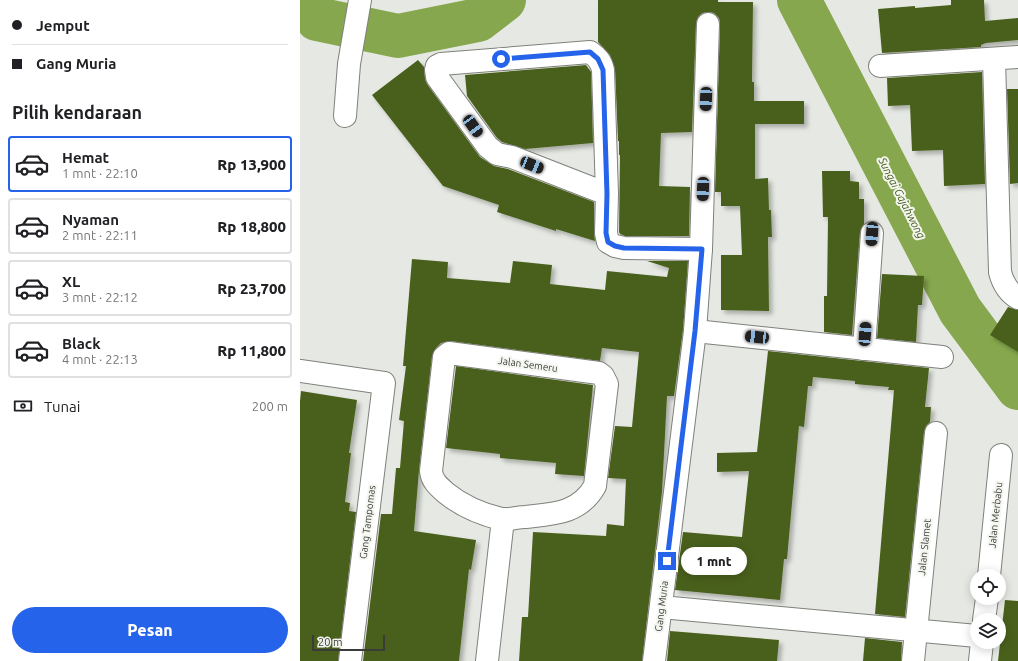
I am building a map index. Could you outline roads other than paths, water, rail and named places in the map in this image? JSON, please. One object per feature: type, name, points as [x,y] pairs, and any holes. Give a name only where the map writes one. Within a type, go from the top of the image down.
[{"type":"street","points":[[345,116],[349,64],[360,0]]},
{"type":"street","name":"Gang Muria","points":[[654,661],[662,607],[695,331],[702,249],[708,24]]},
{"type":"street","points":[[607,194],[512,157],[497,154],[488,147],[437,77],[437,66],[441,64],[590,52],[598,59],[603,70],[607,194],[606,233],[608,242],[615,246],[624,248],[702,249]]},
{"type":"street","points":[[880,66],[1018,57]]},
{"type":"street","points":[[994,59],[1000,272],[1006,287],[1012,295],[1018,298]]},
{"type":"street","points":[[864,349],[872,234]]},
{"type":"street","points":[[695,331],[942,357]]},
{"type":"street","name":"Jalan Semeru","points":[[449,353],[599,374],[603,376],[607,384],[595,486],[591,492],[582,503],[559,513],[502,519],[472,510],[452,497],[432,480],[431,471],[444,357],[449,353]]},
{"type":"street","name":"Gang Tampomas","points":[[300,371],[384,383],[350,661]]},
{"type":"street","name":"Jalan Slamet","points":[[913,661],[936,433]]},
{"type":"street","name":"Jalan Merbabu","points":[[990,569],[1001,455]]},
{"type":"street","points":[[487,661],[502,519]]},
{"type":"street","points":[[662,607],[970,635]]},
{"type":"street","points":[[980,661],[981,649]]},
{"type":"waterway","name":"Sungai Gajahwong","points":[[304,0],[317,19],[398,36],[478,20],[504,0]]},
{"type":"waterway","name":"Sungai Gajahwong","points":[[799,0],[960,310],[1018,388]]}]
